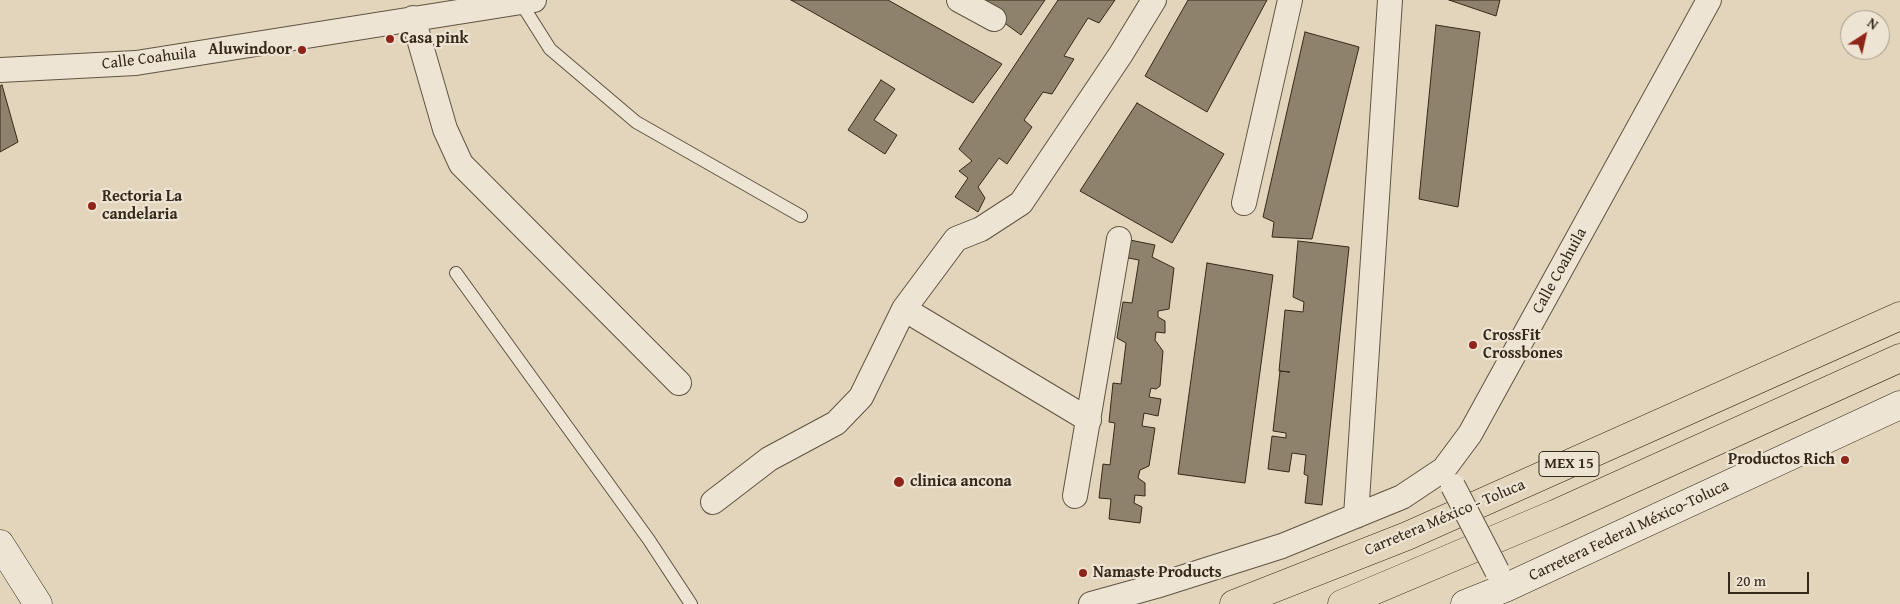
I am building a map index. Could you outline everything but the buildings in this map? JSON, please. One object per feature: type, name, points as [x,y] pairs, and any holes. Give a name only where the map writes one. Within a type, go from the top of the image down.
[{"type":"main road","name":"Carretera México - Toluca","points":[[1234,604],[1407,536],[1900,316]]},
{"type":"main road","name":"MEX 15","points":[[1342,604],[1555,514],[1900,358]]},
{"type":"street","points":[[959,0],[994,19]]},
{"type":"street","points":[[712,502],[769,459],[836,423],[861,397],[904,310],[956,239],[981,229],[1021,203],[1121,54],[1154,0]]},
{"type":"street","points":[[1244,203],[1290,0]]},
{"type":"street","points":[[1356,516],[1390,0]]},
{"type":"street","name":"Calle Coahuila","points":[[1090,604],[1156,586],[1282,546],[1449,478],[1470,434],[1709,0]]},
{"type":"street","name":"Calle Coahuila","points":[[0,70],[136,63],[413,18],[528,2]]},
{"type":"street","points":[[413,18],[445,129],[461,164],[679,382]]},
{"type":"street","points":[[1075,496],[1119,239]]},
{"type":"street","points":[[904,310],[1089,420]]},
{"type":"street","name":"Carretera Federal México-Toluca","points":[[1465,604],[1501,579],[1900,405]]},
{"type":"street","points":[[1449,478],[1501,579]]},
{"type":"street","points":[[0,544],[38,604]]},
{"type":"lane","points":[[528,2],[550,48],[636,122],[801,216]]},
{"type":"lane","points":[[456,273],[650,540],[691,604]]},
{"type":"place","name":"Casa pink","points":[[390,39]]},
{"type":"place","name":"Aluwindoor","points":[[302,50]]},
{"type":"place","name":"Rectoria La candelaria","points":[[92,206]]},
{"type":"place","name":"CrossFit Crossbones","points":[[1473,345]]},
{"type":"place","name":"Productos Rich","points":[[1845,460]]},
{"type":"place","name":"clinica ancona","points":[[899,482]]},
{"type":"place","name":"Namaste Products","points":[[1083,573]]}]
